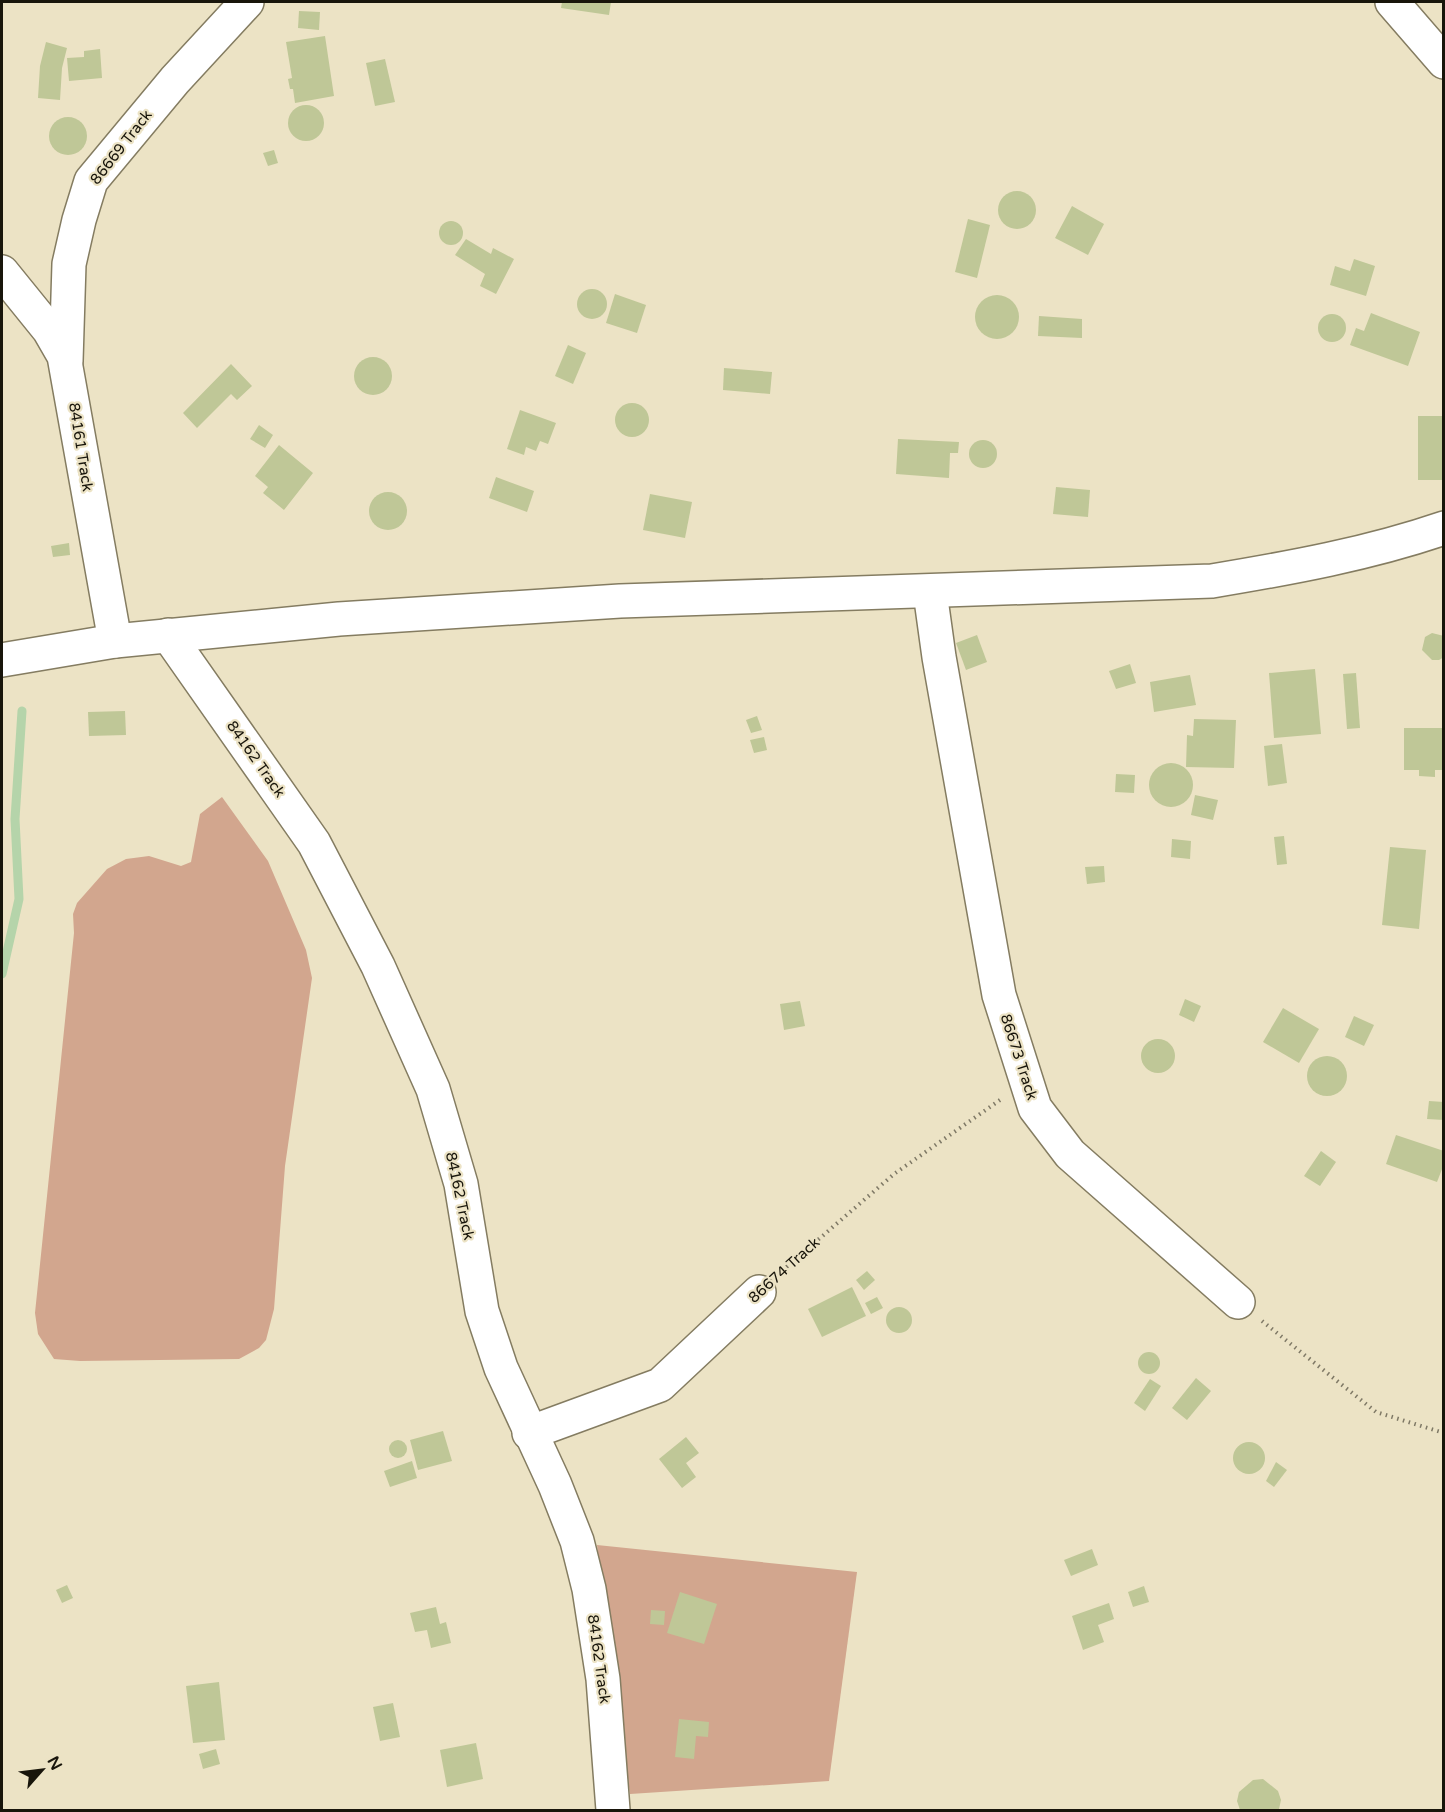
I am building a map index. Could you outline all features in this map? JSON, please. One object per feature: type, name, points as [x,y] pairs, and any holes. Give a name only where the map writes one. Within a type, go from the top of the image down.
[{"type":"street","name":"86669 Track","points":[[66,361],[69,264],[91,181],[175,80],[247,2]]},
{"type":"street","points":[[1392,2],[1443,62]]},
{"type":"street","name":"84161 Track","points":[[2,272],[48,330],[66,361],[116,641]]},
{"type":"street","points":[[2,660],[116,641],[168,635],[339,620],[620,601],[1212,581],[1302,566],[1409,540],[1443,528]]},
{"type":"street","name":"86673 Track","points":[[930,592],[939,657],[999,995],[1035,1108],[1070,1154],[1238,1302]]},
{"type":"street","name":"84162 Track","points":[[168,635],[314,843],[378,966],[433,1089],[461,1184],[482,1311],[501,1368],[555,1485],[577,1541],[589,1589],[603,1679],[613,1810]]},
{"type":"street","name":"86674 Track","points":[[530,1433],[660,1385],[759,1292]]},
{"type":"path","name":"86674 Track","points":[[759,1292],[894,1174],[1027,1082]]},
{"type":"path","points":[[1238,1302],[1376,1412],[1443,1433]]},
{"type":"shaded area","points":[[222,797],[268,861],[306,950],[312,978],[285,1166],[274,1309],[266,1340],[259,1348],[239,1359],[80,1361],[54,1359],[38,1334],[35,1313],[74,933],[73,914],[77,903],[107,869],[126,859],[149,856],[181,866],[191,862],[200,814]]},
{"type":"shaded area","points":[[597,1545],[857,1572],[829,1781],[630,1794]]},
{"type":"building","points":[[562,2],[611,2],[609,15],[561,8]]},
{"type":"building","points":[[299,11],[320,12],[319,30],[298,28]]},
{"type":"building","points":[[325,36],[334,96],[295,103],[293,89],[290,89],[288,79],[292,78],[286,42]]},
{"type":"building","points":[[46,42],[67,48],[62,68],[60,100],[38,98],[40,66]]},
{"type":"building","points":[[100,49],[102,78],[69,81],[67,58],[84,57],[84,51]]},
{"type":"building","points":[[385,59],[395,102],[375,106],[366,63]]},
{"type":"building","points":[[306,105],[319,110],[324,123],[319,136],[306,141],[293,136],[288,123],[293,110]]},
{"type":"building","points":[[68,117],[81,123],[87,136],[81,149],[68,155],[55,149],[49,136],[55,123]]},
{"type":"building","points":[[274,150],[278,163],[268,166],[263,153]]},
{"type":"building","points":[[1017,191],[1030,197],[1036,210],[1030,223],[1017,229],[1004,223],[998,210],[1004,197]]},
{"type":"building","points":[[1072,206],[1104,224],[1088,255],[1055,238]]},
{"type":"building","points":[[968,219],[990,225],[977,278],[955,272]]},
{"type":"building","points":[[451,221],[459,225],[463,233],[459,241],[451,245],[443,241],[439,233],[443,225]]},
{"type":"building","points":[[466,239],[491,254],[493,248],[514,259],[496,294],[480,286],[485,274],[455,255]]},
{"type":"building","points":[[1354,259],[1375,266],[1366,296],[1330,285],[1335,266],[1350,271]]},
{"type":"building","points":[[592,289],[603,293],[607,304],[603,315],[592,319],[581,315],[577,304],[581,293]]},
{"type":"building","points":[[615,294],[646,305],[637,333],[606,323]]},
{"type":"building","points":[[997,295],[1012,302],[1019,317],[1012,332],[997,339],[982,332],[975,317],[982,302]]},
{"type":"building","points":[[1371,313],[1420,332],[1408,366],[1350,345],[1356,328],[1364,331]]},
{"type":"building","points":[[1332,314],[1342,318],[1346,328],[1342,338],[1332,342],[1322,338],[1318,328],[1322,318]]},
{"type":"building","points":[[1039,316],[1082,319],[1082,338],[1038,336]]},
{"type":"building","points":[[568,345],[586,353],[573,384],[555,376]]},
{"type":"building","points":[[373,357],[387,362],[392,376],[387,390],[373,395],[359,390],[354,376],[359,362]]},
{"type":"building","points":[[231,364],[252,386],[237,400],[231,394],[197,428],[183,413]]},
{"type":"building","points":[[724,368],[772,372],[770,394],[723,390]]},
{"type":"building","points":[[632,403],[644,408],[649,420],[644,432],[632,437],[620,432],[615,420],[620,408]]},
{"type":"building","points":[[520,410],[556,423],[548,444],[540,441],[536,451],[526,447],[524,455],[507,449]]},
{"type":"building","points":[[1418,416],[1444,416],[1444,480],[1418,480]]},
{"type":"building","points":[[259,425],[273,435],[265,448],[250,439]]},
{"type":"building","points":[[898,439],[959,442],[958,453],[950,453],[949,478],[896,474]]},
{"type":"building","points":[[983,440],[993,444],[997,454],[993,464],[983,468],[973,464],[969,454],[973,444]]},
{"type":"building","points":[[279,445],[313,473],[284,510],[263,493],[268,487],[255,476]]},
{"type":"building","points":[[496,477],[534,491],[527,512],[489,498]]},
{"type":"building","points":[[1056,487],[1090,490],[1088,517],[1053,514]]},
{"type":"building","points":[[388,492],[401,498],[407,511],[401,524],[388,530],[375,524],[369,511],[375,498]]},
{"type":"building","points":[[650,494],[692,502],[685,538],[643,530]]},
{"type":"building","points":[[69,543],[70,555],[53,557],[51,546]]},
{"type":"building","points":[[1432,633],[1444,636],[1444,657],[1439,660],[1432,660],[1422,650],[1425,637]]},
{"type":"building","points":[[977,635],[987,662],[966,670],[956,643]]},
{"type":"building","points":[[1130,664],[1136,683],[1116,689],[1109,671]]},
{"type":"building","points":[[1315,669],[1321,734],[1274,738],[1269,673]]},
{"type":"building","points":[[1356,673],[1360,728],[1347,729],[1343,674]]},
{"type":"building","points":[[1190,675],[1196,705],[1154,712],[1150,682]]},
{"type":"building","points":[[125,711],[126,735],[89,736],[88,712]]},
{"type":"building","points":[[757,716],[762,730],[751,733],[746,720]]},
{"type":"building","points":[[1194,719],[1236,720],[1234,768],[1186,767],[1187,735],[1193,736]]},
{"type":"building","points":[[1404,728],[1444,728],[1444,770],[1435,770],[1435,777],[1419,776],[1419,770],[1404,770]]},
{"type":"building","points":[[764,737],[767,750],[754,753],[750,740]]},
{"type":"building","points":[[1282,744],[1287,783],[1268,786],[1264,746]]},
{"type":"building","points":[[1171,763],[1186,770],[1193,785],[1186,800],[1171,807],[1156,800],[1149,785],[1156,770]]},
{"type":"building","points":[[1116,774],[1135,775],[1134,793],[1115,792]]},
{"type":"building","points":[[1195,795],[1218,800],[1213,820],[1191,815]]},
{"type":"building","points":[[1284,836],[1287,864],[1277,865],[1274,837]]},
{"type":"building","points":[[1172,839],[1191,841],[1190,859],[1171,857]]},
{"type":"building","points":[[1390,847],[1426,850],[1419,929],[1382,925]]},
{"type":"building","points":[[1104,866],[1105,882],[1087,884],[1085,867]]},
{"type":"building","points":[[1185,999],[1201,1006],[1194,1022],[1179,1015]]},
{"type":"building","points":[[800,1001],[805,1026],[784,1030],[780,1004]]},
{"type":"building","points":[[1283,1008],[1319,1029],[1299,1063],[1263,1042]]},
{"type":"building","points":[[1354,1016],[1374,1025],[1364,1046],[1345,1037]]},
{"type":"building","points":[[1158,1039],[1170,1044],[1175,1056],[1170,1068],[1158,1073],[1146,1068],[1141,1056],[1146,1044]]},
{"type":"building","points":[[1327,1056],[1335,1057],[1341,1062],[1346,1068],[1346,1084],[1341,1090],[1335,1095],[1327,1096],[1319,1095],[1313,1090],[1308,1084],[1307,1076],[1308,1068],[1313,1062],[1319,1057]]},
{"type":"building","points":[[1429,1101],[1444,1102],[1444,1120],[1427,1119]]},
{"type":"building","points":[[1396,1135],[1444,1151],[1444,1164],[1437,1182],[1386,1164]]},
{"type":"building","points":[[1321,1151],[1336,1162],[1320,1186],[1304,1176]]},
{"type":"building","points":[[867,1271],[875,1280],[864,1290],[856,1280]]},
{"type":"building","points":[[852,1287],[866,1316],[822,1337],[808,1309]]},
{"type":"building","points":[[877,1297],[883,1308],[871,1314],[865,1303]]},
{"type":"building","points":[[899,1307],[908,1311],[912,1320],[908,1329],[899,1333],[890,1329],[886,1320],[890,1311]]},
{"type":"building","points":[[1149,1352],[1157,1355],[1160,1363],[1157,1371],[1149,1374],[1141,1371],[1138,1363],[1141,1355]]},
{"type":"building","points":[[1196,1378],[1211,1391],[1187,1420],[1172,1408]]},
{"type":"building","points":[[1150,1379],[1161,1386],[1145,1411],[1134,1403]]},
{"type":"building","points":[[443,1431],[452,1461],[418,1470],[410,1440]]},
{"type":"building","points":[[686,1437],[699,1453],[686,1463],[696,1477],[682,1488],[659,1459]]},
{"type":"building","points":[[394,1440],[402,1440],[407,1445],[405,1456],[394,1458],[389,1453],[389,1445]]},
{"type":"building","points":[[1249,1442],[1260,1447],[1265,1458],[1260,1469],[1249,1474],[1238,1469],[1233,1458],[1238,1447]]},
{"type":"building","points":[[412,1461],[417,1478],[390,1487],[384,1471]]},
{"type":"building","points":[[1276,1462],[1287,1470],[1274,1487],[1266,1481]]},
{"type":"building","points":[[1092,1549],[1098,1565],[1071,1576],[1064,1560]]},
{"type":"building","points":[[67,1585],[73,1598],[62,1603],[56,1590]]},
{"type":"building","points":[[1144,1586],[1149,1602],[1133,1607],[1128,1592]]},
{"type":"building","points":[[680,1592],[717,1604],[704,1644],[667,1633]]},
{"type":"building","points":[[1109,1603],[1114,1619],[1098,1625],[1104,1642],[1083,1650],[1072,1616]]},
{"type":"building","points":[[436,1607],[440,1624],[446,1622],[451,1643],[431,1648],[427,1630],[415,1632],[410,1613]]},
{"type":"building","points":[[651,1610],[665,1611],[664,1625],[650,1624]]},
{"type":"building","points":[[219,1682],[225,1740],[193,1743],[186,1686]]},
{"type":"building","points":[[393,1703],[400,1737],[380,1741],[373,1707]]},
{"type":"building","points":[[679,1719],[709,1722],[708,1737],[696,1736],[694,1759],[675,1757]]},
{"type":"building","points":[[476,1743],[483,1779],[447,1787],[440,1750]]},
{"type":"building","points":[[216,1749],[220,1764],[203,1769],[199,1754]]},
{"type":"building","points":[[1263,1779],[1278,1791],[1281,1800],[1279,1809],[1240,1810],[1237,1801],[1239,1792],[1253,1780]]},
{"type":"waterway","points":[[2,974],[19,899],[15,819],[22,711]]}]
